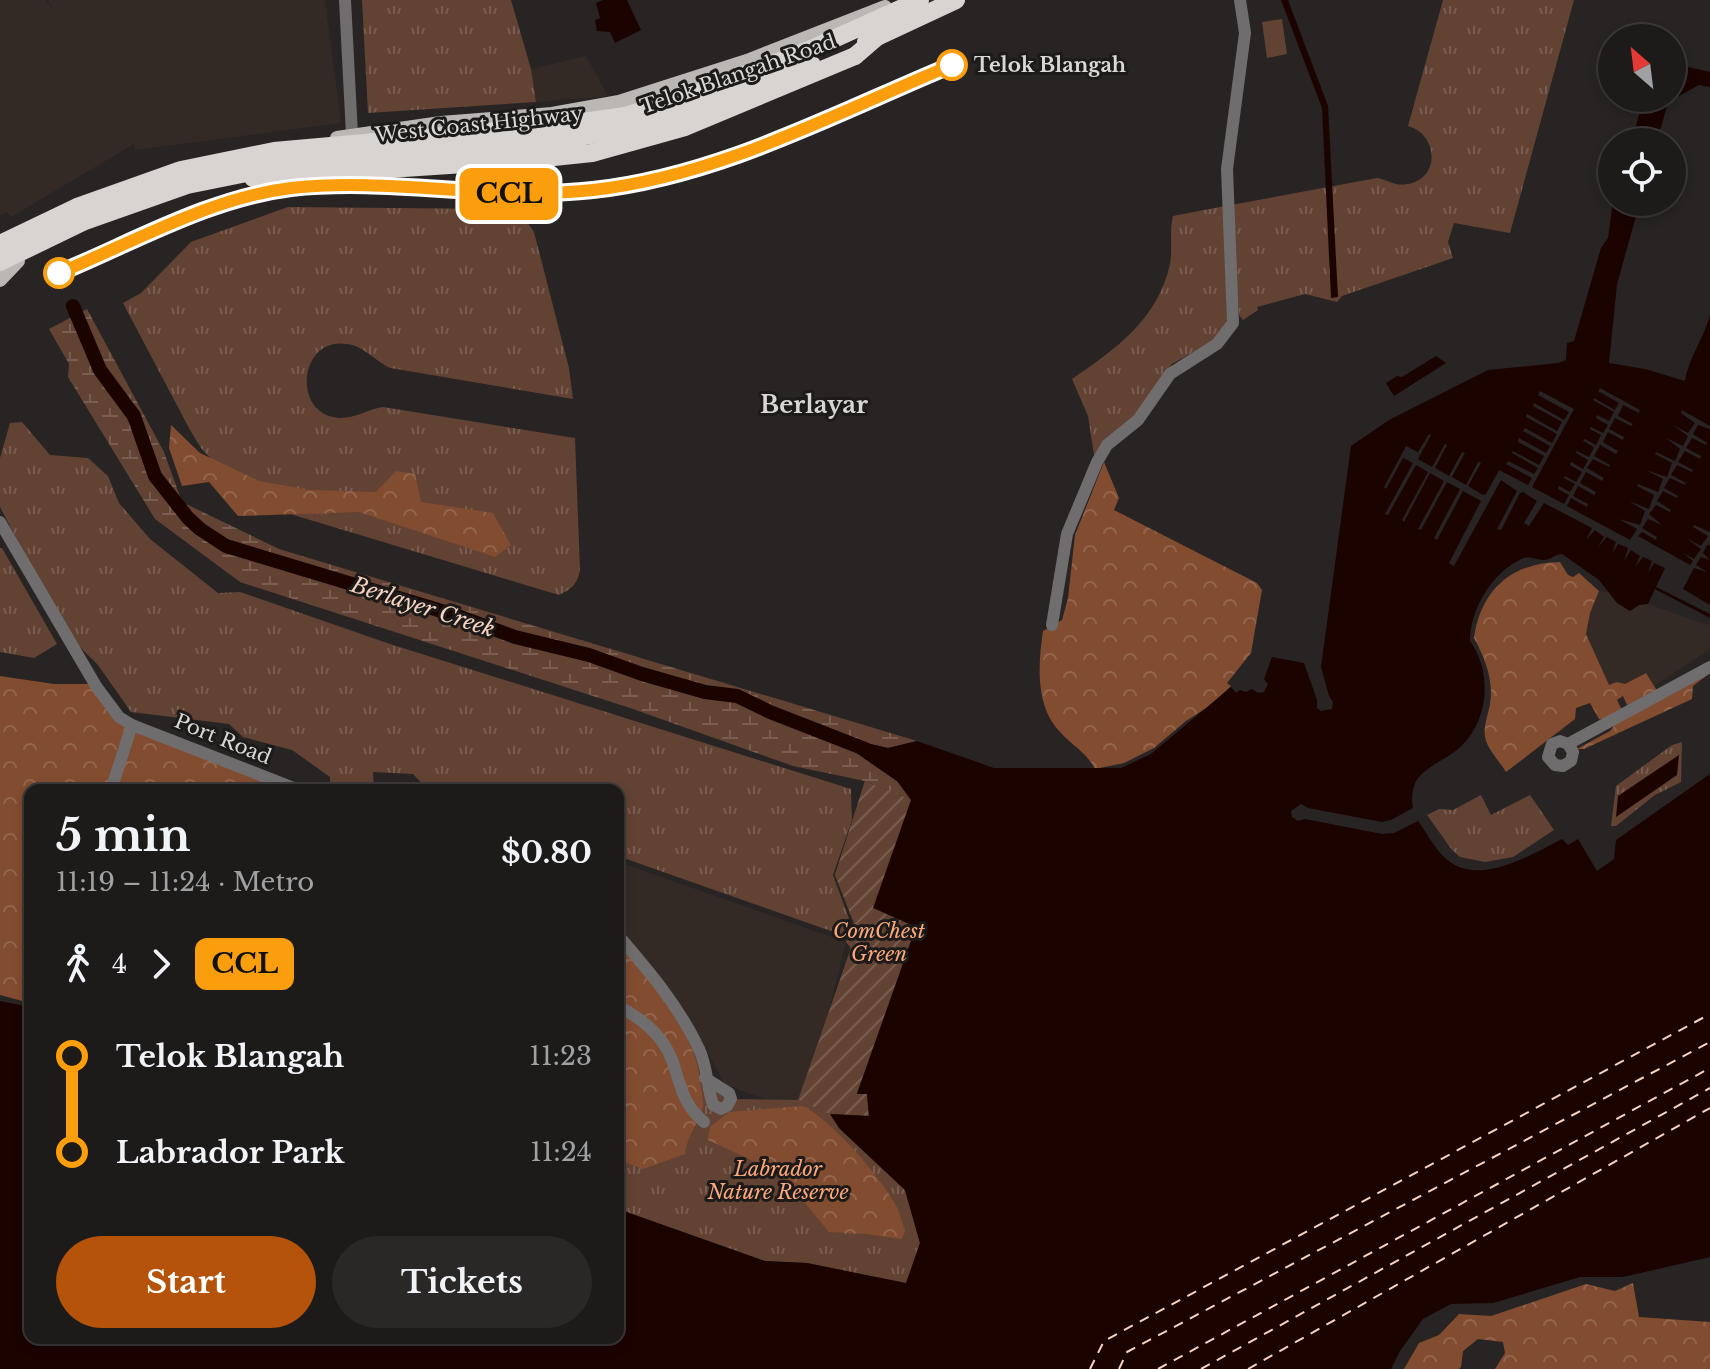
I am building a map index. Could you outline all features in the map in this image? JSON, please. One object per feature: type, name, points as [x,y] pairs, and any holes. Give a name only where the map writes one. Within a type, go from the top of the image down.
[{"type":"highway","name":"West Coast Highway","points":[[0,241],[129,187],[196,167],[274,151],[555,126],[625,116],[679,100],[807,51],[920,0]]},
{"type":"highway","name":"West Coast Highway","points":[[9,261],[85,221],[187,185],[276,167],[558,140],[629,129],[812,65],[960,2]]},
{"type":"highway","points":[[245,179],[592,153],[644,140],[724,112],[855,56],[877,37]]},
{"type":"main road","name":"Telok Blangah Road","points":[[0,241],[76,202],[170,167],[352,135],[441,123],[552,114],[619,102],[747,61],[905,0]]},
{"type":"main road","name":"Telok Blangah Road","points":[[0,269],[9,261],[152,203],[185,192],[245,179],[628,133],[720,106],[849,56],[960,2]]},
{"type":"main road","points":[[504,118],[510,126],[510,147]]},
{"type":"main road","points":[[150,173],[146,186],[152,203]]},
{"type":"main road","points":[[0,280],[9,261]]},
{"type":"street","points":[[345,0],[352,135]]},
{"type":"street","points":[[1052,625],[1067,534],[1102,453],[1107,445],[1138,420],[1170,374],[1217,344],[1233,323],[1227,169],[1245,33],[1240,0]]},
{"type":"street","points":[[0,522],[96,686],[119,717],[132,725],[113,784]]},
{"type":"street","points":[[1568,744],[1710,667]]},
{"type":"street","name":"Port Road","points":[[132,725],[284,784]]},
{"type":"street","points":[[624,942],[660,985],[701,1052],[705,1078],[711,1099],[714,1091],[721,1089],[705,1078]]},
{"type":"street","points":[[624,1009],[656,1032],[671,1058],[684,1101],[692,1113],[704,1122]]},
{"type":"shaded area","points":[[0,0],[46,0],[54,11],[48,0],[325,0],[341,123],[135,150],[134,144],[11,217],[7,212],[0,216]]},
{"type":"shaded area","points":[[627,0],[641,30],[615,43],[610,32],[597,31],[595,20],[600,18],[596,3]]},
{"type":"shaded area","points":[[1281,0],[1288,0],[1328,106],[1338,297],[1331,298],[1322,108]]},
{"type":"shaded area","points":[[586,56],[608,96],[536,102],[531,69]]},
{"type":"shaded area","points":[[1686,67],[1710,72],[1710,87],[1699,85],[1686,92]]},
{"type":"shaded area","points":[[1640,112],[1665,112],[1661,128],[1635,128]]},
{"type":"shaded area","points":[[1611,216],[1636,216],[1617,284],[1609,363],[1645,369],[1685,381],[1710,315],[1710,618],[1655,589],[1648,604],[1630,611],[1617,603],[1599,580],[1562,554],[1545,560],[1521,559],[1492,583],[1474,617],[1470,641],[1482,668],[1484,682],[1484,697],[1476,726],[1458,749],[1418,778],[1412,793],[1413,808],[1382,822],[1301,804],[1291,811],[1292,817],[1298,821],[1305,819],[1382,834],[1394,833],[1418,821],[1444,857],[1457,866],[1472,870],[1503,866],[1562,839],[1568,845],[1578,839],[1597,871],[1614,859],[1616,840],[1710,774],[1710,1257],[1623,1277],[1580,1277],[1493,1303],[1451,1304],[1423,1319],[1391,1369],[0,1369],[0,1001],[24,1006],[24,1344],[624,1344],[624,1211],[765,1261],[807,1263],[906,1283],[920,1243],[905,1190],[839,1128],[830,1114],[869,1116],[867,1094],[857,1094],[916,927],[873,908],[911,800],[897,781],[846,746],[849,739],[888,748],[917,741],[994,768],[1121,768],[1151,754],[1231,687],[1236,693],[1252,689],[1258,693],[1264,692],[1268,684],[1264,679],[1272,657],[1304,663],[1317,708],[1321,711],[1332,709],[1333,702],[1321,667],[1351,446],[1389,420],[1488,370],[1566,360],[1567,343],[1574,341],[1601,248],[1608,238]]},
{"type":"shaded area","points":[[1436,356],[1446,363],[1394,396],[1386,383]]},
{"type":"shaded area","points":[[1599,591],[1609,592],[1617,603],[1648,604],[1710,626],[1710,649],[1654,686],[1646,673],[1625,684],[1609,686],[1586,634]]},
{"type":"shaded area","points":[[1679,755],[1677,775],[1616,817],[1618,796]]},
{"type":"shaded area","points":[[624,864],[846,942],[803,1114],[725,1084],[684,1009],[624,934]]},
{"type":"green space","points":[[362,0],[511,0],[531,69],[536,102],[368,113]]},
{"type":"green space","points":[[1443,0],[1574,0],[1510,233],[1454,223],[1448,242],[1453,258],[1342,296],[1337,302],[1305,294],[1257,307],[1258,310],[1243,320],[1239,315],[1231,205],[1377,178],[1404,185],[1426,174],[1432,156],[1430,146],[1418,131],[1408,126]]},
{"type":"green space","points":[[1282,19],[1287,54],[1267,58],[1262,22]]},
{"type":"green space","points":[[1225,206],[1227,324],[1210,343],[1172,364],[1135,417],[1094,455],[1088,416],[1072,379],[1133,331],[1156,301],[1170,264],[1173,216]]},
{"type":"green space","points":[[288,207],[500,209],[520,216],[531,227],[569,368],[573,399],[390,368],[347,344],[331,345],[318,352],[310,364],[308,392],[314,405],[325,414],[341,418],[383,407],[575,438],[580,570],[576,582],[567,590],[559,595],[287,513],[224,473],[201,448],[123,303],[141,293],[191,242]]},
{"type":"green space","points":[[87,309],[164,452],[182,502],[279,549],[917,741],[888,748],[849,739],[846,745],[898,782],[912,800],[865,781],[793,766],[633,709],[240,582],[155,519],[68,377],[69,364],[49,329]]},
{"type":"green space","points":[[22,422],[50,455],[88,458],[108,476],[119,503],[150,539],[218,593],[240,592],[390,644],[851,789],[852,820],[833,875],[851,924],[845,936],[624,858],[624,784],[422,784],[413,774],[373,772],[374,784],[330,783],[330,777],[292,750],[243,737],[229,724],[131,712],[98,665],[76,643],[45,593],[0,507],[0,458],[10,423]]},
{"type":"green space","points":[[171,425],[200,453],[259,481],[309,490],[376,492],[396,471],[415,474],[421,502],[493,513],[511,545],[495,557],[359,512],[238,516],[209,482],[182,486],[169,448]]},
{"type":"green space","points":[[1104,462],[1119,498],[1114,510],[1257,583],[1262,590],[1251,653],[1227,683],[1231,686],[1154,748],[1124,763],[1095,769],[1088,758],[1061,733],[1047,711],[1040,685],[1040,658],[1043,631],[1062,620],[1068,598],[1075,535]]},
{"type":"green space","points":[[0,548],[57,644],[34,658],[0,652]]},
{"type":"green space","points":[[1560,562],[1568,575],[1573,577],[1579,573],[1599,591],[1586,634],[1609,685],[1617,682],[1625,684],[1646,673],[1656,689],[1654,693],[1627,705],[1623,696],[1617,700],[1622,710],[1604,720],[1599,719],[1590,703],[1576,708],[1575,719],[1506,772],[1485,736],[1491,687],[1485,662],[1474,638],[1478,621],[1491,593],[1501,582],[1527,568]]},
{"type":"green space","points":[[1710,673],[1693,686],[1692,699],[1584,749],[1577,749],[1610,731],[1616,723]]},
{"type":"green space","points":[[0,676],[54,684],[90,684],[124,725],[270,784],[24,784],[24,1001],[0,995]]},
{"type":"green space","points":[[1682,742],[1681,782],[1655,795],[1616,826],[1611,826],[1616,786],[1672,745]]},
{"type":"green space","name":"Labrador Nature Reserve","points":[[865,781],[912,800],[831,1115],[839,1128],[905,1190],[920,1243],[906,1284],[807,1263],[765,1261],[624,1211],[624,952],[696,1053],[701,1079],[731,1099],[798,1100],[851,948],[846,942],[854,923],[835,875]]},
{"type":"green space","name":"ComChest Green","points":[[865,781],[912,800],[873,907],[916,927],[857,1093],[867,1094],[869,1116],[830,1114],[799,1100],[851,948],[846,942],[854,923],[835,875]]},
{"type":"green space","points":[[1481,795],[1491,815],[1530,795],[1554,830],[1513,857],[1485,862],[1460,857],[1427,815],[1439,809],[1453,810]]},
{"type":"green space","points":[[624,951],[672,1010],[698,1067],[703,1100],[685,1154],[643,1169],[624,1162]]},
{"type":"green space","points":[[803,1106],[840,1135],[877,1177],[899,1213],[905,1232],[901,1239],[829,1232],[781,1174],[708,1140],[710,1127],[729,1112]]},
{"type":"green space","points":[[1633,1283],[1639,1317],[1710,1322],[1710,1369],[1495,1369],[1505,1353],[1503,1342],[1478,1339],[1463,1351],[1459,1369],[1404,1369],[1419,1343],[1439,1335],[1459,1314],[1491,1316],[1586,1284],[1615,1291]]},
{"type":"pier","points":[[1600,388],[1640,410],[1639,413],[1623,405],[1618,416],[1633,424],[1631,426],[1615,418],[1609,429],[1624,437],[1623,440],[1608,432],[1603,442],[1618,451],[1616,454],[1600,445],[1594,456],[1609,467],[1593,459],[1587,468],[1604,478],[1602,481],[1586,472],[1580,483],[1596,492],[1594,495],[1578,486],[1573,496],[1588,504],[1587,507],[1571,498],[1567,506],[1630,540],[1637,529],[1619,519],[1640,525],[1645,511],[1629,501],[1649,509],[1654,495],[1637,486],[1658,492],[1663,479],[1646,470],[1667,477],[1672,463],[1655,454],[1675,461],[1680,449],[1666,438],[1683,446],[1688,436],[1673,425],[1688,433],[1695,423],[1681,413],[1682,410],[1710,426],[1710,429],[1698,425],[1693,434],[1706,445],[1692,438],[1686,448],[1701,456],[1700,459],[1685,451],[1678,462],[1692,472],[1677,465],[1671,475],[1685,485],[1670,478],[1664,488],[1677,498],[1663,491],[1657,501],[1670,512],[1656,505],[1649,514],[1662,525],[1648,519],[1642,528],[1657,537],[1656,540],[1642,532],[1638,536],[1690,565],[1693,561],[1683,553],[1694,559],[1701,549],[1686,538],[1701,546],[1708,536],[1694,525],[1710,532],[1710,545],[1703,553],[1710,560],[1701,557],[1696,565],[1707,572],[1694,568],[1683,589],[1710,605],[1710,614],[1656,587],[1665,568],[1654,563],[1648,573],[1652,561],[1643,557],[1635,567],[1640,556],[1631,550],[1624,561],[1628,548],[1618,544],[1612,554],[1616,542],[1607,537],[1598,547],[1604,537],[1595,530],[1586,540],[1592,528],[1544,503],[1529,526],[1524,523],[1537,501],[1523,492],[1501,530],[1497,529],[1517,491],[1501,480],[1454,566],[1449,563],[1481,501],[1463,491],[1437,540],[1434,538],[1460,489],[1447,482],[1421,530],[1418,529],[1444,481],[1430,473],[1404,522],[1402,520],[1428,472],[1416,465],[1388,515],[1385,514],[1413,463],[1403,458],[1386,489],[1384,487],[1406,446],[1418,452],[1429,434],[1418,459],[1432,467],[1447,445],[1435,468],[1449,476],[1462,452],[1465,453],[1452,477],[1466,485],[1478,462],[1481,463],[1468,486],[1483,495],[1499,470],[1528,485],[1532,478],[1506,464],[1508,461],[1534,474],[1538,468],[1513,451],[1539,465],[1544,456],[1518,442],[1519,438],[1546,453],[1550,446],[1523,431],[1525,428],[1552,443],[1557,434],[1526,417],[1527,414],[1557,431],[1562,422],[1533,406],[1534,403],[1564,420],[1569,412],[1538,395],[1540,391],[1574,409],[1532,487],[1564,504],[1569,495],[1558,489],[1559,486],[1570,492],[1575,484],[1565,476],[1576,482],[1582,472],[1570,465],[1571,462],[1583,469],[1588,460],[1577,451],[1589,457],[1594,447],[1583,441],[1585,439],[1596,445],[1601,435],[1591,427],[1603,433],[1608,425],[1596,418],[1597,415],[1609,421],[1614,412],[1594,398],[1615,410],[1619,403],[1598,391]]},
{"type":"waterway","name":"Berlayer Creek","points":[[73,306],[100,370],[134,416],[155,476],[188,518],[226,546],[455,615],[515,637],[589,655],[705,692],[737,696],[865,749]]},
{"type":"ferry route","points":[[1090,1369],[1104,1341],[1710,1014]]},
{"type":"ferry route","points":[[1119,1369],[1127,1352],[1710,1042]]},
{"type":"ferry route","points":[[1158,1369],[1710,1068]]},
{"type":"ferry route","points":[[1201,1369],[1710,1088]]},
{"type":"ferry route","points":[[1248,1369],[1710,1108]]},
{"type":"metro line","name":"CCL","points":[[59,273],[154,231],[242,198],[289,189],[338,185],[514,194],[594,190],[650,179],[723,161],[952,65]]},
{"type":"place","name":"Telok Blangah","points":[[952,65]]},
{"type":"district","name":"Berlayar","points":[[814,404]]}]
